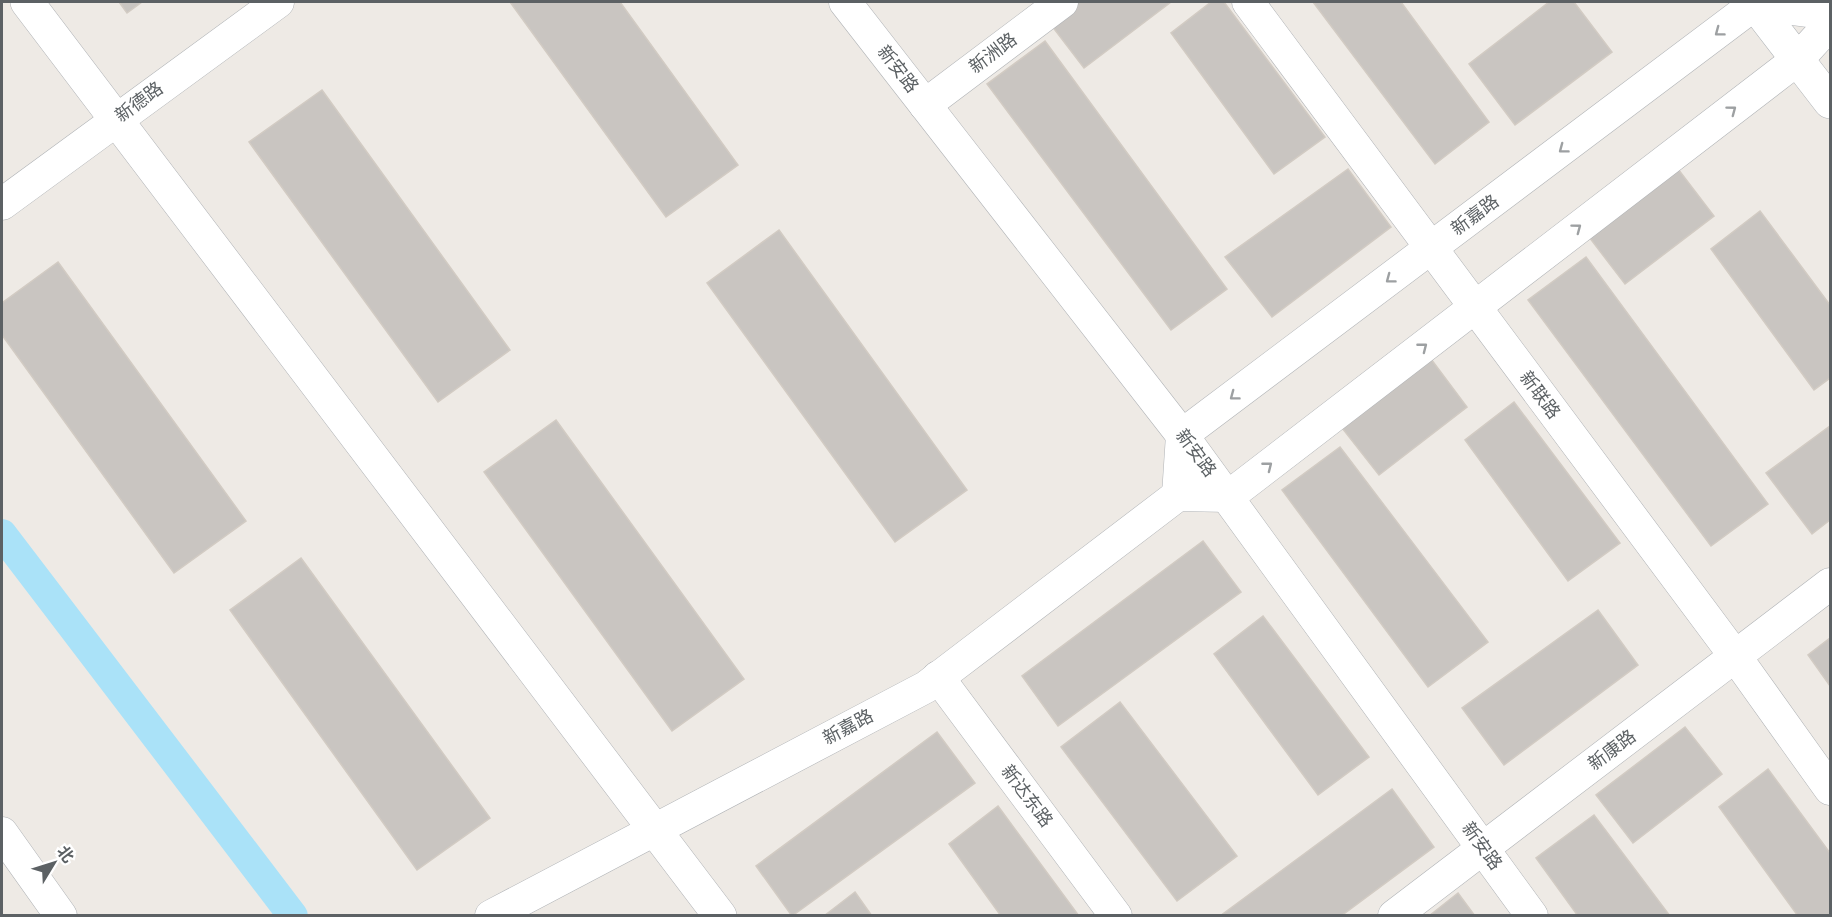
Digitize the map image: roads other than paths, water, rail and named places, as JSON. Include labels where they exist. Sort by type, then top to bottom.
[{"type":"street","points":[[27,2],[720,915]]},
{"type":"street","name":"新德路","points":[[2,204],[278,2]]},
{"type":"street","name":"新安路","points":[[845,2],[1228,496],[1532,915]]},
{"type":"street","name":"新洲路","points":[[925,105],[1062,2]]},
{"type":"street","name":"新联路","points":[[1248,2],[1735,656],[1830,789]]},
{"type":"street","points":[[1754,3],[1830,14]]},
{"type":"street","points":[[1754,3],[1830,102]]},
{"type":"street","name":"新嘉路","points":[[1182,435],[1754,3]]},
{"type":"street","points":[[1182,435],[1178,495],[1228,496],[1798,59],[1830,24]]},
{"type":"street","name":"新嘉路","points":[[491,915],[926,687],[1178,495]]},
{"type":"street","name":"新康路","points":[[1394,915],[1830,584]]},
{"type":"street","name":"新达东路","points":[[938,677],[1116,915]]},
{"type":"street","points":[[2,833],[61,915]]},
{"type":"waterway","points":[[2,534],[293,916]]}]
